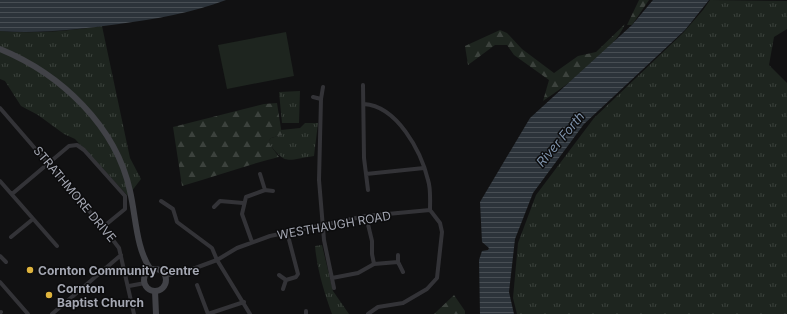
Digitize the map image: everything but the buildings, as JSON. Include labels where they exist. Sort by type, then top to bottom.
[{"type":"main road","points":[[0,49],[33,64],[72,94],[84,106],[112,144],[126,172],[142,254],[151,270]]},
{"type":"main road","points":[[151,270],[159,270],[165,276],[164,286],[156,291],[148,288],[145,283],[146,274],[151,270]]},
{"type":"main road","points":[[156,291],[156,314]]},
{"type":"street","points":[[363,85],[364,158],[368,190]]},
{"type":"street","points":[[323,87],[321,98],[319,180],[324,226],[324,243],[334,288]]},
{"type":"street","points":[[312,97],[321,98]]},
{"type":"street","points":[[364,104],[382,109],[402,126],[415,146],[429,180],[430,210],[440,223],[442,232],[437,278],[427,289],[403,303],[378,307],[368,314]]},
{"type":"street","name":"STRATHMORE DRIVE","points":[[0,108],[49,163],[120,248],[134,314]]},
{"type":"street","points":[[12,194],[69,146],[77,145],[84,150],[125,196],[125,209],[103,227]]},
{"type":"street","points":[[366,174],[424,168]]},
{"type":"street","points":[[260,174],[265,190]]},
{"type":"street","points":[[0,181],[57,246]]},
{"type":"street","points":[[252,242],[242,214],[243,203],[246,197],[265,190],[273,191]]},
{"type":"street","points":[[161,201],[173,209],[177,222],[212,248],[217,260],[250,314]]},
{"type":"street","points":[[214,207],[220,201],[243,203]]},
{"type":"street","name":"WESTHAUGH ROAD","points":[[165,276],[190,270],[217,260],[236,248],[287,232],[324,226],[366,216],[430,210]]},
{"type":"street","points":[[366,216],[372,241],[374,264]]},
{"type":"street","points":[[11,237],[33,219]]},
{"type":"street","points":[[282,289],[286,280],[296,277],[298,274],[287,232]]},
{"type":"street","points":[[52,314],[121,255]]},
{"type":"street","points":[[398,255],[398,262],[403,272]]},
{"type":"street","points":[[1,258],[6,262]]},
{"type":"street","points":[[332,278],[358,273],[374,264],[398,262]]},
{"type":"street","points":[[279,274],[286,280]]},
{"type":"street","points":[[129,286],[145,283]]},
{"type":"street","points":[[1,284],[28,314]]},
{"type":"street","points":[[197,285],[208,314],[244,302]]},
{"type":"green space","points":[[639,0],[649,0],[632,25],[627,25]]},
{"type":"green space","points":[[710,0],[787,1],[787,29],[774,37],[769,65],[787,83],[787,314],[517,314],[513,298],[518,243],[536,195],[594,118],[683,33]]},
{"type":"green space","points":[[625,24],[611,45],[601,56],[577,77],[543,101],[549,80],[514,55],[507,45],[495,45],[468,65],[465,46],[500,30],[507,33],[522,49],[554,73],[578,56],[596,52]]},
{"type":"green space","points":[[102,26],[130,158],[141,179],[128,196],[75,139],[64,134],[38,115],[21,106],[5,81],[0,79],[0,31],[51,32]]},
{"type":"green space","points":[[286,32],[294,76],[227,89],[218,45]]},
{"type":"green space","points":[[300,91],[299,123],[282,123],[279,92]]},
{"type":"green space","points":[[277,103],[282,135],[271,138],[268,142],[279,157],[182,186],[173,127],[264,104]]},
{"type":"green space","points":[[305,123],[318,123],[314,156],[287,160],[279,155],[268,142],[271,138],[282,135],[281,130],[300,128]]},
{"type":"green space","points":[[322,245],[333,291],[349,314],[332,314],[317,263],[315,246]]},
{"type":"green space","points":[[454,295],[465,311],[465,314],[434,314]]},
{"type":"water","points":[[0,0],[226,0],[187,12],[146,20],[75,29],[15,32],[0,31]]},
{"type":"water","name":"River Forth","points":[[653,0],[709,0],[685,30],[584,124],[533,193],[515,239],[509,292],[514,314],[480,314],[479,260],[482,251],[488,250],[489,248],[482,242],[480,202],[530,118],[632,25]]},
{"type":"place","name":"Cornton Community Centre","points":[[30,270]]},
{"type":"place","name":"Cornton Baptist Church","points":[[49,295]]}]
